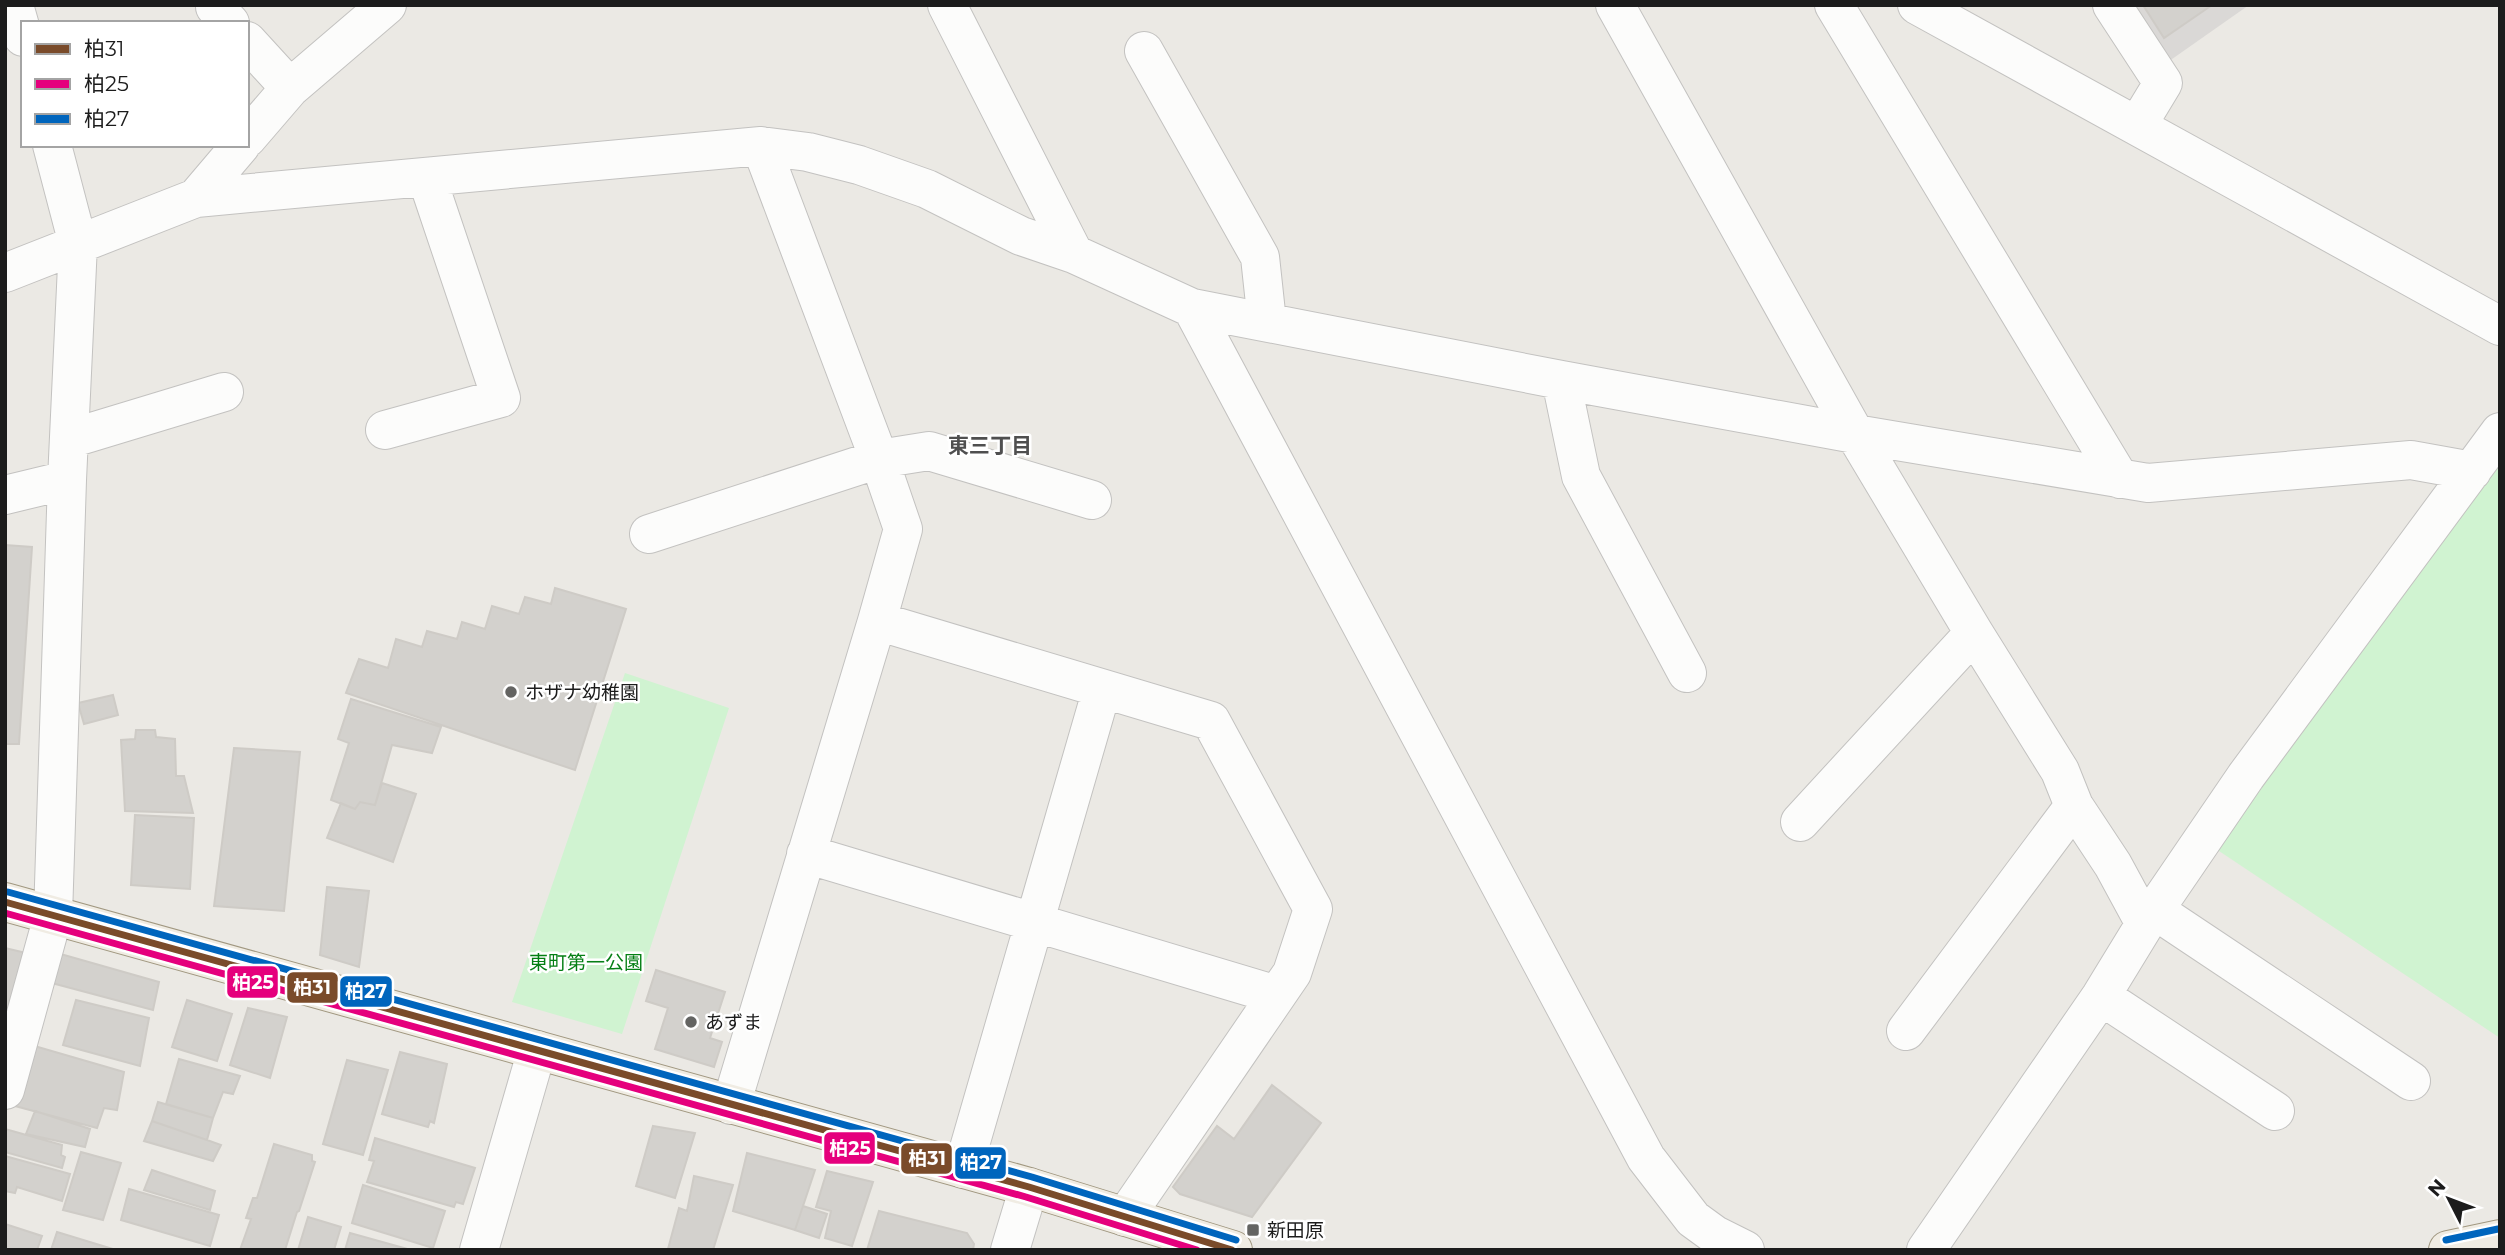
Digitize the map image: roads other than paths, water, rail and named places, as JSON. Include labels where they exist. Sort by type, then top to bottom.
[{"type":"main road","points":[[5,902],[1029,1187],[1233,1250]]},
{"type":"main road","points":[[2448,1250],[2500,1239]]},
{"type":"street","points":[[14,5],[21,30]]},
{"type":"street","points":[[947,5],[1074,254]]},
{"type":"street","points":[[1615,5],[1855,434],[1973,633],[2060,771],[2074,806],[2150,918],[2411,1081]]},
{"type":"street","points":[[1834,5],[2120,479]]},
{"type":"street","points":[[1917,5],[2500,326]]},
{"type":"street","points":[[2112,5],[2163,83],[2137,126]]},
{"type":"street","points":[[248,137],[290,88],[370,11]]},
{"type":"street","points":[[248,42],[290,88]]},
{"type":"street","points":[[1144,51],[1259,257],[1267,323]]},
{"type":"street","points":[[731,1105],[903,529],[761,146]]},
{"type":"street","points":[[5,273],[196,198],[761,146],[808,152],[859,165],[928,188],[1021,236],[1074,254],[1192,307],[1561,380],[1855,434],[2147,483],[2411,460],[2472,471]]},
{"type":"street","points":[[5,1090],[53,916],[67,480],[78,244],[53,147]]},
{"type":"street","points":[[196,198],[239,147]]},
{"type":"street","points":[[385,430],[501,398],[427,178]]},
{"type":"street","points":[[1192,307],[1646,1158],[1693,1219],[1715,1235],[1745,1250]]},
{"type":"street","points":[[1561,380],[1581,476],[1687,673]]},
{"type":"street","points":[[69,439],[224,392]]},
{"type":"street","points":[[1926,1250],[2101,996],[2246,776],[2500,432]]},
{"type":"street","points":[[649,534],[879,459],[929,451],[1092,500]]},
{"type":"street","points":[[5,495],[67,480]]},
{"type":"street","points":[[877,621],[1211,721],[1313,909],[1292,973],[1125,1217]]},
{"type":"street","points":[[1800,822],[1973,633]]},
{"type":"street","points":[[963,1169],[1102,690]]},
{"type":"street","points":[[1906,1031],[2074,806]]},
{"type":"street","points":[[806,854],[1277,995]]},
{"type":"street","points":[[2101,996],[2275,1111]]},
{"type":"street","points":[[479,1250],[537,1050]]},
{"type":"street","points":[[1010,1250],[1029,1187]]},
{"type":"place","name":"ホザナ幼稚園","points":[[511,692]]},
{"type":"place","name":"あずま","points":[[691,1022]]},
{"type":"place","name":"新田原","points":[[1253,1230]]},
{"type":"district","name":"東三丁目","points":[[990,445]]},
{"type":"park label","name":"東町第一公園","points":[[586,962]]}]
